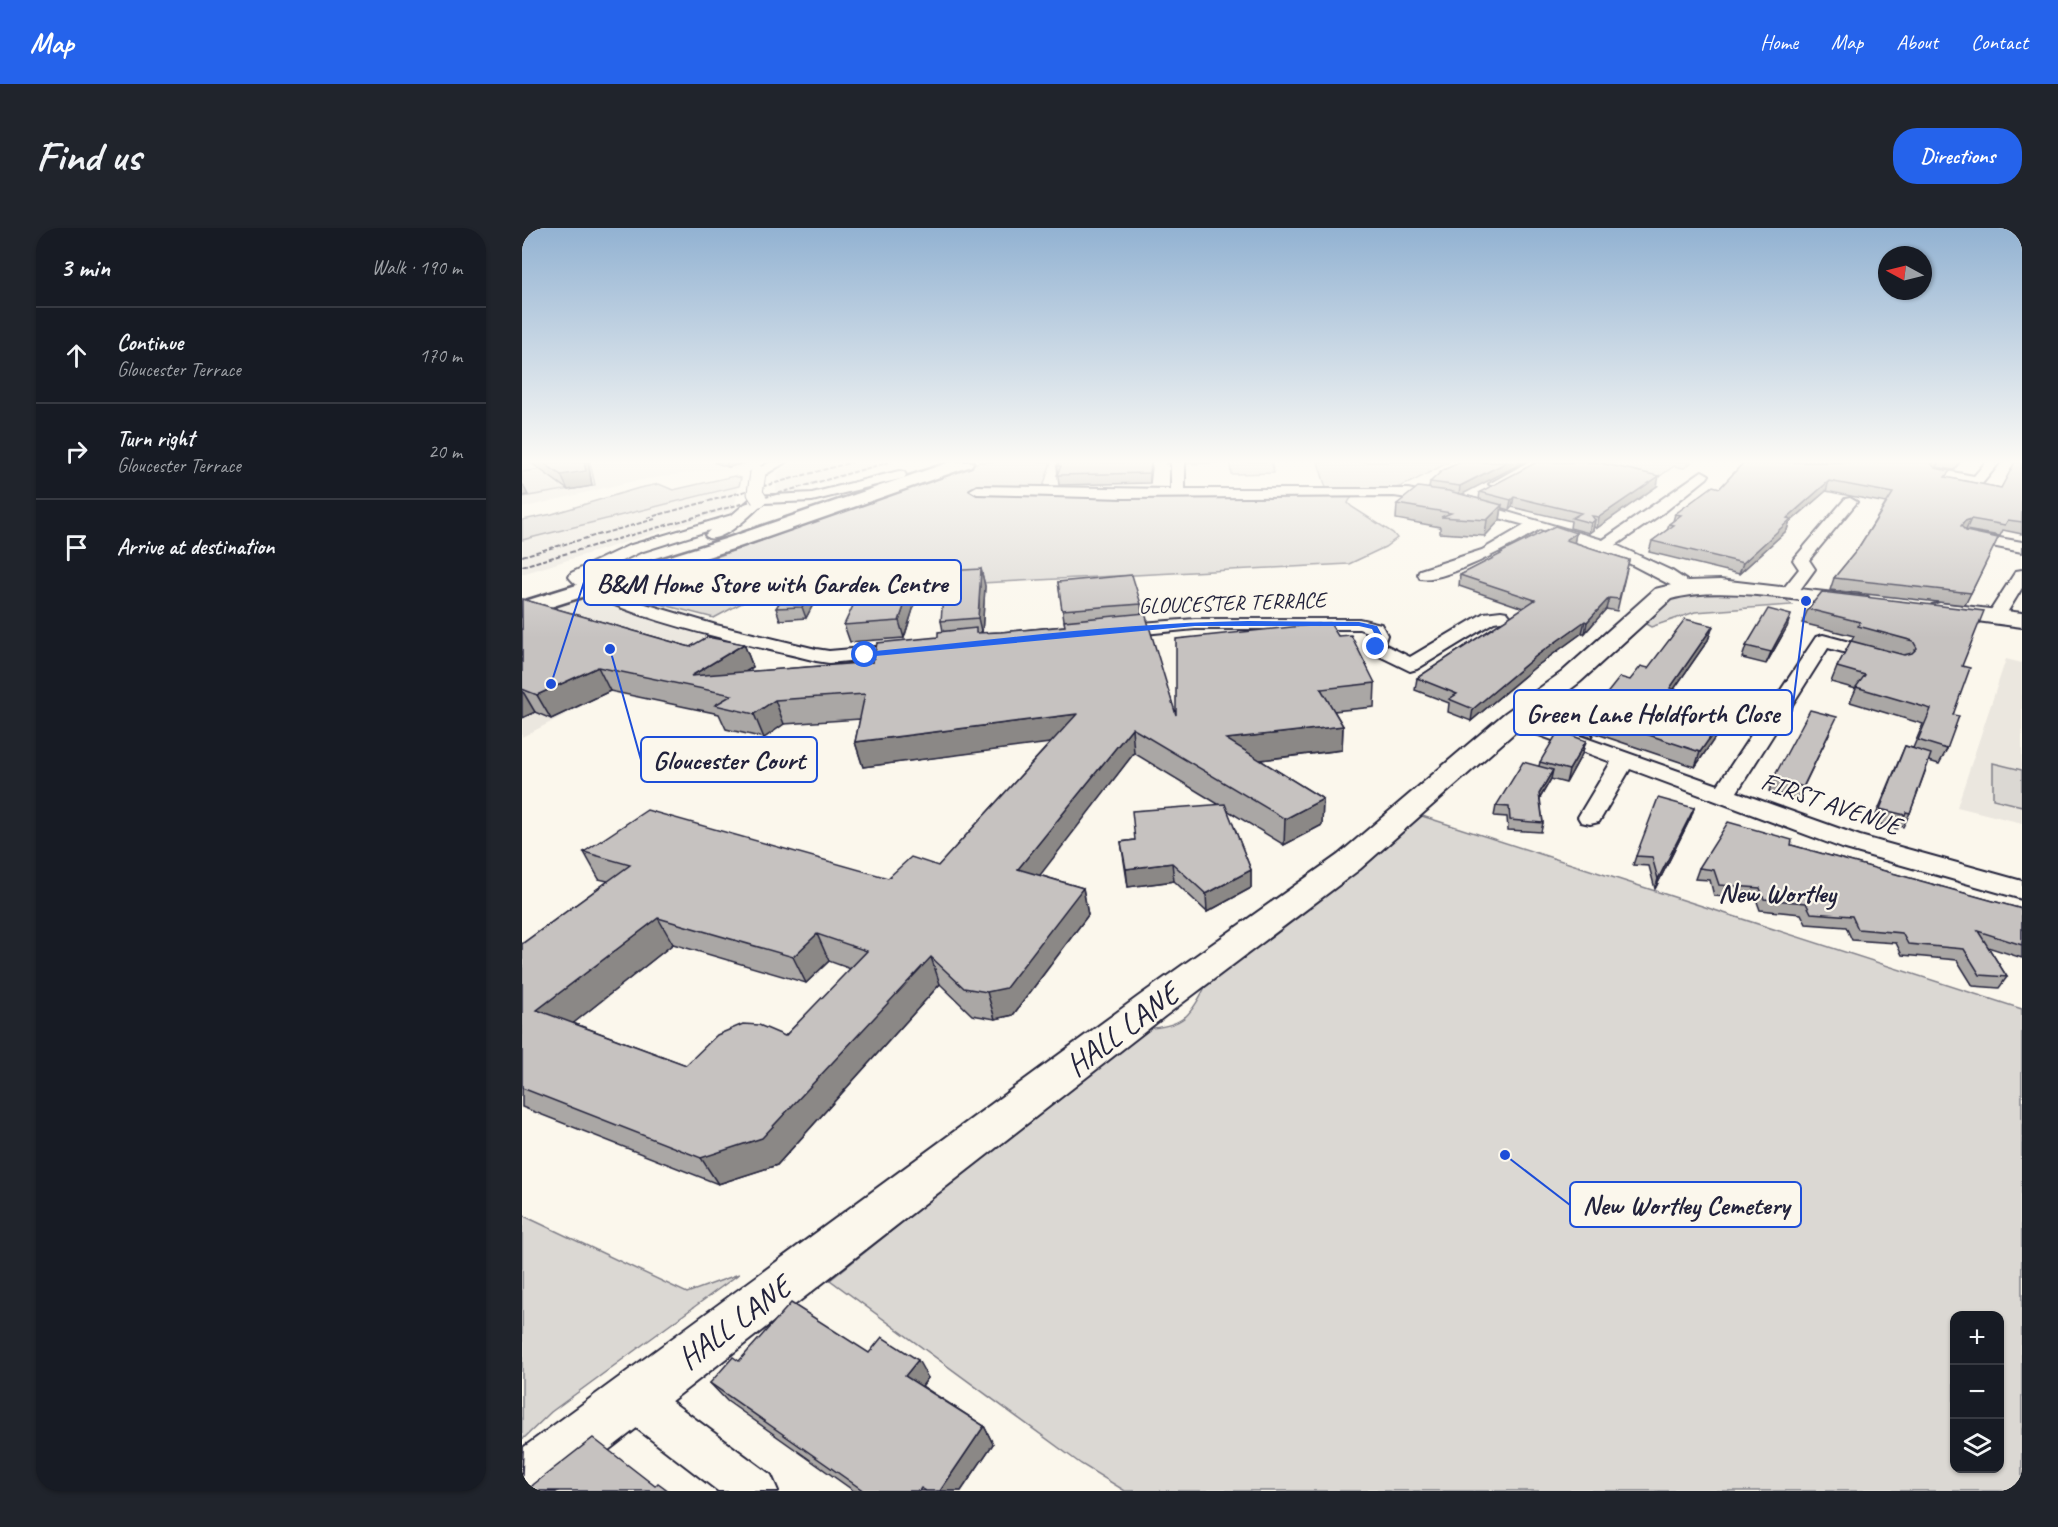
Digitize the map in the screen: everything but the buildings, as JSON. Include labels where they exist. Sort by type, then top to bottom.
[{"type":"main road","points":[[522,609],[586,582],[757,521]]},
{"type":"main road","points":[[522,595],[586,582],[732,543],[795,521]]},
{"type":"street","points":[[725,521],[701,526],[634,549],[586,582],[616,601],[710,629],[816,655],[829,657],[923,649]]},
{"type":"street","points":[[713,535],[735,521]]},
{"type":"street","points":[[1524,521],[1604,546],[1670,575],[1704,586],[1881,604]]},
{"type":"street","points":[[1604,546],[1641,521]]},
{"type":"street","points":[[1788,594],[1807,569],[1801,560],[1834,521]]},
{"type":"street","points":[[1426,574],[1488,553],[1538,525]]},
{"type":"street","points":[[1966,537],[2022,547]]},
{"type":"street","points":[[1996,616],[2022,575]]},
{"type":"street","name":"HALL LANE","points":[[522,1485],[543,1466],[1142,1013],[1349,862],[1514,719],[1571,677],[1663,594],[1704,586]]},
{"type":"street","points":[[1916,608],[2022,620]]},
{"type":"street","name":"GLOUCESTER TERRACE","points":[[1098,632],[1195,624],[1359,624],[1375,628],[1378,635],[1374,642],[1376,647],[1410,665],[1490,618],[1501,616]]},
{"type":"street","points":[[1723,795],[1823,641],[1898,661]]},
{"type":"street","name":"FIRST AVENUE","points":[[1514,719],[1894,856],[2022,890]]},
{"type":"street","points":[[1590,817],[1624,759]]},
{"type":"street","points":[[633,1399],[756,1491]]},
{"type":"shaded area","points":[[522,521],[599,521],[522,540]]},
{"type":"shaded area","points":[[599,521],[695,521],[522,574],[522,540]]},
{"type":"shaded area","points":[[816,521],[1374,521],[1397,538],[1385,547],[1349,564],[765,594],[751,598],[714,618],[637,598],[633,595],[638,586]]},
{"type":"shaded area","points":[[1714,591],[1783,597],[1792,605],[1695,612],[1651,627],[1642,622],[1677,596]]},
{"type":"shaded area","points":[[591,599],[696,630],[718,639],[617,691],[522,615],[574,600]]},
{"type":"shaded area","points":[[2006,659],[2022,663],[2022,823],[1957,807]]},
{"type":"shaded area","points":[[522,688],[584,705],[522,737]]},
{"type":"shaded area","points":[[1993,763],[2022,770],[2022,806],[1993,799]]},
{"type":"shaded area","points":[[1422,816],[2022,1009],[2022,1491],[1125,1491],[1081,1464],[830,1280],[1145,1029],[1176,1023],[1194,1007],[1205,987]]},
{"type":"shaded area","points":[[522,1215],[687,1293],[739,1274],[551,1412],[522,1440]]},
{"type":"railway","points":[[522,556],[648,521]]},
{"type":"railway","points":[[522,566],[681,521]]},
{"type":"place","name":"Green Lane Holdforth Close","points":[[1806,601]]},
{"type":"place","name":"Gloucester Court","points":[[610,649]]},
{"type":"place","name":"B&M Home Store with Garden Centre","points":[[551,684]]},
{"type":"place","name":"New Wortley Cemetery","points":[[1505,1155]]},
{"type":"district","name":"New Wortley","points":[[1777,893]]},
{"type":"route","points":[[865,655],[1195,624],[1292,622],[1359,624],[1375,628],[1378,635],[1374,642],[1376,647]]}]
